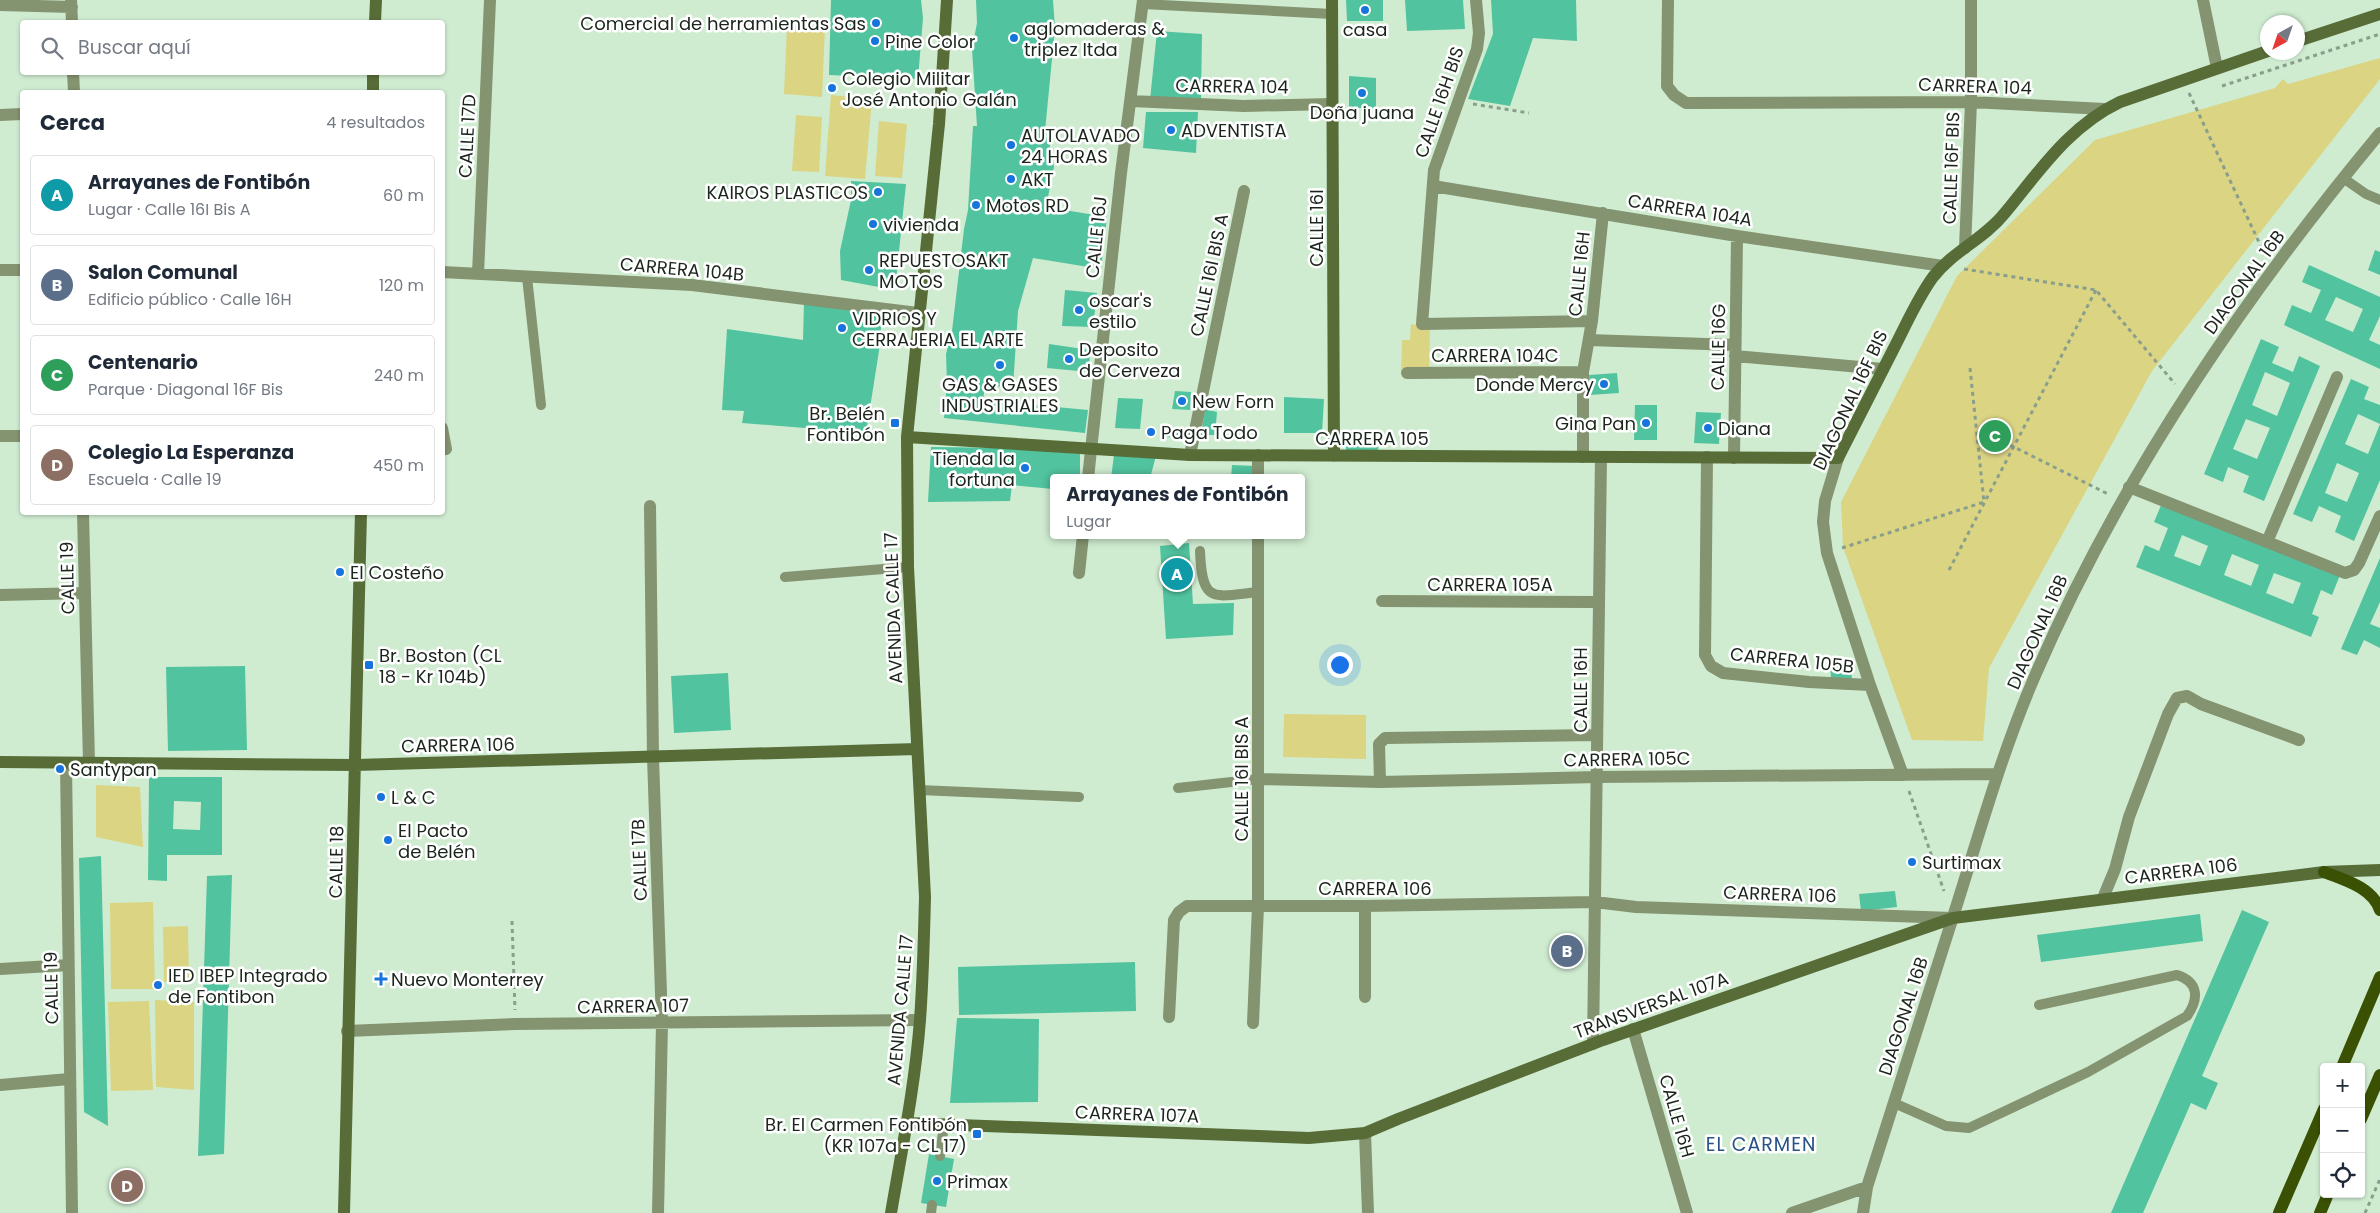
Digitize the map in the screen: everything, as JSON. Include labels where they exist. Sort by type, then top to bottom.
[{"type":"main road","points":[[2324,872],[2355,884],[2370,895],[2380,910]]},
{"type":"main road","points":[[2344,1063],[2380,977]]},
{"type":"main road","points":[[2365,1110],[2380,1075]]},
{"type":"main road","points":[[2279,1213],[2320,1118]]},
{"type":"main road","points":[[2320,1213],[2326,1198]]},
{"type":"street","points":[[375,20],[376,0]]},
{"type":"street","name":"CALLE 17D","points":[[478,274],[490,0]]},
{"type":"street","name":"AVENIDA CALLE 17","points":[[894,1213],[920,1020],[925,897],[908,567],[907,437],[918,313],[939,124],[947,0]]},
{"type":"street","name":"CALLE 16I","points":[[1332,0],[1334,456]]},
{"type":"street","name":"CALLE 16H BIS","points":[[1476,0],[1479,33],[1477,49],[1434,170],[1422,324],[1592,321]]},
{"type":"street","name":"CARRERA 104","points":[[1668,0],[1667,86],[1674,95],[1686,103],[1971,102],[2104,109],[2182,79],[2260,54]]},
{"type":"street","name":"CALLE 16F BIS","points":[[1965,248],[1971,102],[1971,0]]},
{"type":"street","points":[[2203,0],[2217,68]]},
{"type":"street","name":"CALLE 16J","points":[[1088,474],[1121,173],[1132,101],[1143,2]]},
{"type":"street","points":[[0,5],[72,4],[72,20]]},
{"type":"street","points":[[2305,40],[2380,14]]},
{"type":"street","points":[[73,75],[74,90]]},
{"type":"street","points":[[373,90],[374,75]]},
{"type":"street","name":"CARRERA 104","points":[[1132,101],[1244,106],[1332,104]]},
{"type":"street","name":"DIAGONAL 16F BIS","points":[[1903,775],[1870,685],[1827,553],[1823,522],[1825,501],[1838,458],[1915,307],[1942,266],[1998,221],[2060,146],[2080,126],[2104,109]]},
{"type":"street","points":[[0,115],[20,114]]},
{"type":"street","name":"DIAGONAL 16B","points":[[1863,1213],[1867,1187],[1953,918],[1996,774],[2033,680],[2066,606],[2121,500],[2185,396],[2273,271],[2342,178],[2380,133]]},
{"type":"street","name":"CARRERA 104A","points":[[1433,186],[1737,236],[1942,266]]},
{"type":"street","name":"CALLE 16I BIS A","points":[[1190,454],[1244,191]]},
{"type":"street","name":"CALLE 16H","points":[[1583,457],[1583,372],[1592,321],[1602,213]]},
{"type":"street","name":"CALLE 16G","points":[[1734,458],[1737,236]]},
{"type":"street","points":[[0,270],[20,270]]},
{"type":"street","name":"CARRERA 104B","points":[[445,272],[692,284],[918,313]]},
{"type":"street","points":[[1589,340],[1735,350],[1883,369]]},
{"type":"street","name":"CARRERA 104C","points":[[1407,374],[1583,372]]},
{"type":"street","points":[[2267,542],[2337,378]]},
{"type":"street","points":[[0,436],[20,436]]},
{"type":"street","name":"CARRERA 105","points":[[907,437],[1190,454],[1838,458]]},
{"type":"street","points":[[445,444],[446,449]]},
{"type":"street","points":[[1258,455],[1258,474]]},
{"type":"street","name":"CALLE 16H","points":[[1593,1044],[1600,457]]},
{"type":"street","name":"CARRERA 105B","points":[[1707,458],[1705,656],[1711,666],[1723,673],[1809,682],[1870,685]]},
{"type":"street","points":[[2129,487],[2345,573],[2354,570],[2380,516]]},
{"type":"street","name":"CALLE 17B","points":[[650,506],[654,757],[662,1023],[658,1213]]},
{"type":"street","name":"CALLE 19","points":[[83,515],[89,763]]},
{"type":"street","name":"CALLE 18","points":[[344,1213],[347,1031],[362,515]]},
{"type":"street","points":[[1080,573],[1083,539]]},
{"type":"street","name":"CALLE 16I BIS A","points":[[1252,1023],[1258,906],[1258,539]]},
{"type":"street","points":[[0,595],[85,593]]},
{"type":"street","name":"CARRERA 105A","points":[[1382,600],[1598,602]]},
{"type":"street","points":[[2103,898],[2114,869],[2132,808],[2168,714],[2177,698],[2187,696],[2201,704],[2299,740]]},
{"type":"street","name":"CARRERA 105C","points":[[1380,782],[1378,744],[1386,738],[1597,735]]},
{"type":"street","name":"CARRERA 106","points":[[0,762],[356,764],[917,749]]},
{"type":"street","name":"CALLE 19","points":[[66,762],[72,1213]]},
{"type":"street","name":"CARRERA 105C","points":[[1258,780],[1380,782],[1596,777],[1996,774]]},
{"type":"street","name":"CARRERA 106","points":[[1169,1017],[1174,920],[1186,906],[1365,906],[1594,902],[1636,906],[1953,918],[2324,872],[2380,870]]},
{"type":"street","points":[[1365,906],[1365,997]]},
{"type":"street","name":"TRANSVERSAL 107A","points":[[1365,1134],[1398,1119],[1633,1029],[1953,918]]},
{"type":"street","points":[[0,969],[68,965]]},
{"type":"street","name":"CARRERA 107","points":[[347,1031],[516,1024],[920,1020]]},
{"type":"street","name":"CALLE 16H","points":[[1633,1029],[1687,1213]]},
{"type":"street","points":[[0,1085],[69,1079]]},
{"type":"street","name":"CARRERA 107A","points":[[907,1123],[1309,1138],[1365,1134]]},
{"type":"street","points":[[1365,1134],[1368,1213]]},
{"type":"street","points":[[1792,1213],[1867,1187]]},
{"type":"lane","points":[[1143,2],[1332,14]]},
{"type":"lane","points":[[2342,178],[2366,194],[2380,200]]},
{"type":"lane","points":[[527,277],[541,405]]},
{"type":"lane","points":[[1200,551],[1201,578],[1206,589],[1218,596],[1258,592]]},
{"type":"lane","points":[[785,577],[908,567]]},
{"type":"lane","points":[[1178,788],[1258,780]]},
{"type":"lane","points":[[919,790],[1079,797]]},
{"type":"lane","points":[[1894,1103],[1946,1126],[1968,1128],[2088,1072],[2187,1016],[2194,1007],[2196,991],[2188,978],[2177,975],[2039,1005]]},
{"type":"lane","points":[[940,1156],[944,1124]]},
{"type":"path","points":[[2182,79],[2273,271]]},
{"type":"path","points":[[1458,102],[1529,113]]},
{"type":"path","points":[[1942,266],[2096,290],[2185,396]]},
{"type":"path","points":[[1948,570],[2096,290]]},
{"type":"path","points":[[1970,368],[1984,502]]},
{"type":"path","points":[[1978,442],[2012,446],[2121,500]]},
{"type":"path","points":[[1827,553],[1984,502]]},
{"type":"path","points":[[1903,775],[1953,918]]},
{"type":"path","points":[[512,921],[516,1024]]},
{"type":"path","points":[[2365,1213],[2380,1179]]},
{"type":"shaded area","points":[[787,26],[825,28],[822,97],[784,94]]},
{"type":"shaded area","points":[[2380,58],[2380,79],[2152,371],[1989,668],[1983,741],[1912,740],[1843,547],[1841,502],[1957,276],[2095,140],[2275,88],[2283,79],[2288,84]]},
{"type":"shaded area","points":[[831,95],[872,99],[865,179],[825,176]]},
{"type":"shaded area","points":[[796,115],[822,117],[819,172],[792,171]]},
{"type":"shaded area","points":[[879,121],[907,124],[902,178],[875,176]]},
{"type":"shaded area","points":[[1411,324],[1430,327],[1429,373],[1401,373],[1402,340],[1410,340]]},
{"type":"shaded area","points":[[1284,714],[1366,715],[1366,759],[1283,757]]},
{"type":"shaded area","points":[[96,785],[140,787],[143,847],[96,837]]},
{"type":"shaded area","points":[[153,902],[155,989],[111,989],[110,903]]},
{"type":"shaded area","points":[[188,926],[189,981],[164,982],[163,927]]},
{"type":"shaded area","points":[[155,1000],[194,1002],[194,1090],[156,1087]]},
{"type":"shaded area","points":[[149,1001],[153,1090],[111,1091],[108,1002]]},
{"type":"building","points":[[831,0],[921,0],[923,18],[918,79],[829,75]]},
{"type":"building","points":[[976,0],[1053,0],[1055,28],[1045,131],[1047,130],[1054,167],[1046,207],[1107,217],[1101,269],[1033,258],[1018,311],[1013,387],[985,386],[983,400],[1088,410],[1085,433],[944,418],[947,383],[946,354],[952,331],[968,210],[973,126],[977,126],[972,49],[977,23]]},
{"type":"building","name":"casa","points":[[1346,0],[1383,0],[1383,21],[1347,21]]},
{"type":"building","points":[[1405,0],[1463,0],[1465,29],[1407,31]]},
{"type":"building","points":[[1491,0],[1576,0],[1577,41],[1533,38],[1510,106],[1468,99],[1493,34]]},
{"type":"building","points":[[1157,31],[1202,34],[1201,99],[1150,100]]},
{"type":"building","name":"Doña juana","points":[[1349,76],[1376,78],[1376,108],[1349,108]]},
{"type":"building","name":"ADVENTISTA","points":[[1146,112],[1198,112],[1196,153],[1143,148]]},
{"type":"building","points":[[851,181],[906,184],[895,290],[841,280],[840,251],[851,200]]},
{"type":"building","points":[[2375,250],[2380,252],[2380,275],[2368,270]]},
{"type":"building","points":[[2309,265],[2380,297],[2380,316],[2369,340],[2380,345],[2380,369],[2284,325],[2292,305],[2311,313],[2321,290],[2302,282]],"holes":[[[2336,297],[2363,309],[2353,332],[2325,320]]]},
{"type":"building","name":"oscar's estilo","points":[[1065,290],[1097,293],[1093,327],[1062,326]]},
{"type":"building","points":[[804,302],[882,316],[879,351],[866,433],[742,423],[744,411],[722,410],[727,329],[803,340]]},
{"type":"building","points":[[2261,339],[2279,347],[2272,363],[2293,372],[2299,356],[2320,366],[2264,501],[2243,492],[2249,476],[2228,467],[2223,482],[2204,474]],"holes":[[[2265,372],[2290,383],[2277,416],[2252,405]],[[2246,419],[2270,428],[2257,459],[2233,449]]]},
{"type":"building","name":"Deposito de Cerveza","points":[[1049,344],[1090,350],[1089,372],[1047,368]]},
{"type":"building","name":"Donde Mercy","points":[[1617,373],[1619,393],[1590,395],[1589,375]]},
{"type":"building","points":[[2351,379],[2369,387],[2364,399],[2380,405],[2380,424],[2380,480],[2354,541],[2335,532],[2341,516],[2319,506],[2312,522],[2293,514]],"holes":[[[2358,414],[2380,424],[2368,454],[2345,444]],[[2337,463],[2359,473],[2347,502],[2325,493]]]},
{"type":"building","name":"New Forn","points":[[1175,391],[1191,392],[1190,410],[1172,409]]},
{"type":"building","points":[[1284,397],[1324,399],[1322,433],[1284,433]]},
{"type":"building","points":[[1118,398],[1143,399],[1140,429],[1115,428]]},
{"type":"building","name":"Gina Pan","points":[[1635,405],[1657,405],[1657,440],[1634,440]]},
{"type":"building","points":[[1205,409],[1217,412],[1215,435],[1201,435]]},
{"type":"building","name":"Diana","points":[[1696,412],[1721,413],[1719,444],[1694,443]]},
{"type":"building","points":[[1164,427],[1190,429],[1188,438],[1163,437]]},
{"type":"building","points":[[1346,439],[1379,440],[1378,451],[1346,450]]},
{"type":"building","points":[[931,447],[1017,448],[1080,454],[1080,474],[1050,474],[1050,489],[1012,485],[1010,501],[928,502]]},
{"type":"building","points":[[1114,455],[1156,456],[1151,474],[1112,474]]},
{"type":"building","points":[[1232,465],[1255,466],[1255,474],[1231,474]]},
{"type":"building","points":[[2162,503],[2340,575],[2332,595],[2321,590],[2312,614],[2319,617],[2311,637],[2136,567],[2145,545],[2159,551],[2168,528],[2154,522]],"holes":[[[2182,535],[2208,546],[2200,566],[2174,556]],[[2232,554],[2259,565],[2251,586],[2224,575]],[[2274,573],[2301,583],[2293,604],[2266,593]]]},
{"type":"building","points":[[1189,543],[1193,604],[1234,603],[1233,635],[1166,639],[1160,546]]},
{"type":"building","points":[[2380,558],[2380,602],[2370,624],[2380,628],[2380,648],[2364,640],[2357,655],[2341,649]]},
{"type":"building","points":[[1850,661],[1852,678],[1831,679],[1830,662]]},
{"type":"building","points":[[245,666],[247,750],[168,751],[166,667]]},
{"type":"building","points":[[728,673],[731,730],[674,733],[671,676]]},
{"type":"building","points":[[149,777],[222,777],[222,855],[167,855],[167,881],[148,880]],"holes":[[[174,801],[201,802],[200,830],[173,829]]]},
{"type":"building","points":[[101,856],[108,1126],[84,1112],[79,858]]},
{"type":"building","points":[[232,875],[224,1154],[198,1156],[207,876]]},
{"type":"building","points":[[1895,891],[1897,907],[1861,911],[1859,894]]},
{"type":"building","points":[[2242,910],[2269,922],[2202,1076],[2218,1083],[2206,1110],[2191,1103],[2143,1213],[2111,1213]]},
{"type":"building","points":[[2200,914],[2203,941],[2041,962],[2037,935]]},
{"type":"building","points":[[1135,962],[1136,1011],[959,1015],[958,967]]},
{"type":"building","points":[[957,1018],[1039,1019],[1038,1102],[950,1103]]},
{"type":"building","name":"Primax","points":[[929,1154],[954,1159],[946,1207],[921,1203]]},
{"type":"place","name":"casa","points":[[1365,10]]},
{"type":"place","name":"Comercial de herramientas Sas","points":[[876,23]]},
{"type":"place","name":"aglomaderas & triplez ltda","points":[[1014,38]]},
{"type":"place","name":"Pine Color","points":[[875,41]]},
{"type":"place","name":"Colegio Militar José Antonio Galán","points":[[832,88]]},
{"type":"place","name":"Doña juana","points":[[1362,93]]},
{"type":"place","name":"ADVENTISTA","points":[[1171,130]]},
{"type":"place","name":"AUTOLAVADO 24 HORAS","points":[[1011,145]]},
{"type":"place","name":"AKT","points":[[1011,179]]},
{"type":"place","name":"KAIROS PLASTICOS","points":[[878,192]]},
{"type":"place","name":"Motos RD","points":[[976,205]]},
{"type":"place","name":"vivienda","points":[[873,224]]},
{"type":"place","name":"REPUESTOSAKT MOTOS","points":[[869,270]]},
{"type":"place","name":"oscar's estilo","points":[[1079,310]]},
{"type":"place","name":"VIDRIOS Y CERRAJERIA EL ARTE","points":[[842,328]]},
{"type":"place","name":"Deposito de Cerveza","points":[[1069,359]]},
{"type":"place","name":"GAS & GASES INDUSTRIALES","points":[[1000,365]]},
{"type":"place","name":"Donde Mercy","points":[[1604,384]]},
{"type":"place","name":"New Forn","points":[[1182,401]]},
{"type":"place","name":"Br. Belén Fontibón","points":[[895,423]]},
{"type":"place","name":"Gina Pan","points":[[1646,423]]},
{"type":"place","name":"Diana","points":[[1708,428]]},
{"type":"place","name":"Paga Todo","points":[[1151,432]]},
{"type":"place","name":"Centenario","points":[[1995,436]]},
{"type":"place","name":"Tienda la fortuna","points":[[1025,468]]},
{"type":"place","name":"El Costeño","points":[[340,572]]},
{"type":"place","name":"Arrayanes de Fontibón","points":[[1177,574]]},
{"type":"place","name":"Br. Boston (CL 18 - Kr 104b)","points":[[369,665]]},
{"type":"place","name":"Santypan","points":[[60,769]]},
{"type":"place","name":"L & C","points":[[381,797]]},
{"type":"place","name":"El Pacto de Belén","points":[[388,840]]},
{"type":"place","name":"Surtimax","points":[[1912,862]]},
{"type":"place","name":"Salon Comunal","points":[[1567,951]]},
{"type":"place","name":"Nuevo Monterrey","points":[[381,979]]},
{"type":"place","name":"IED IBEP Integrado de Fontibon","points":[[158,985]]},
{"type":"place","name":"Br. El Carmen Fontibón (KR 107a - CL 17)","points":[[977,1134]]},
{"type":"place","name":"Primax","points":[[937,1181]]},
{"type":"place","name":"Colegio La Esperanza","points":[[127,1186]]},
{"type":"district","name":"EL CARMEN","points":[[1761,1144]]}]
